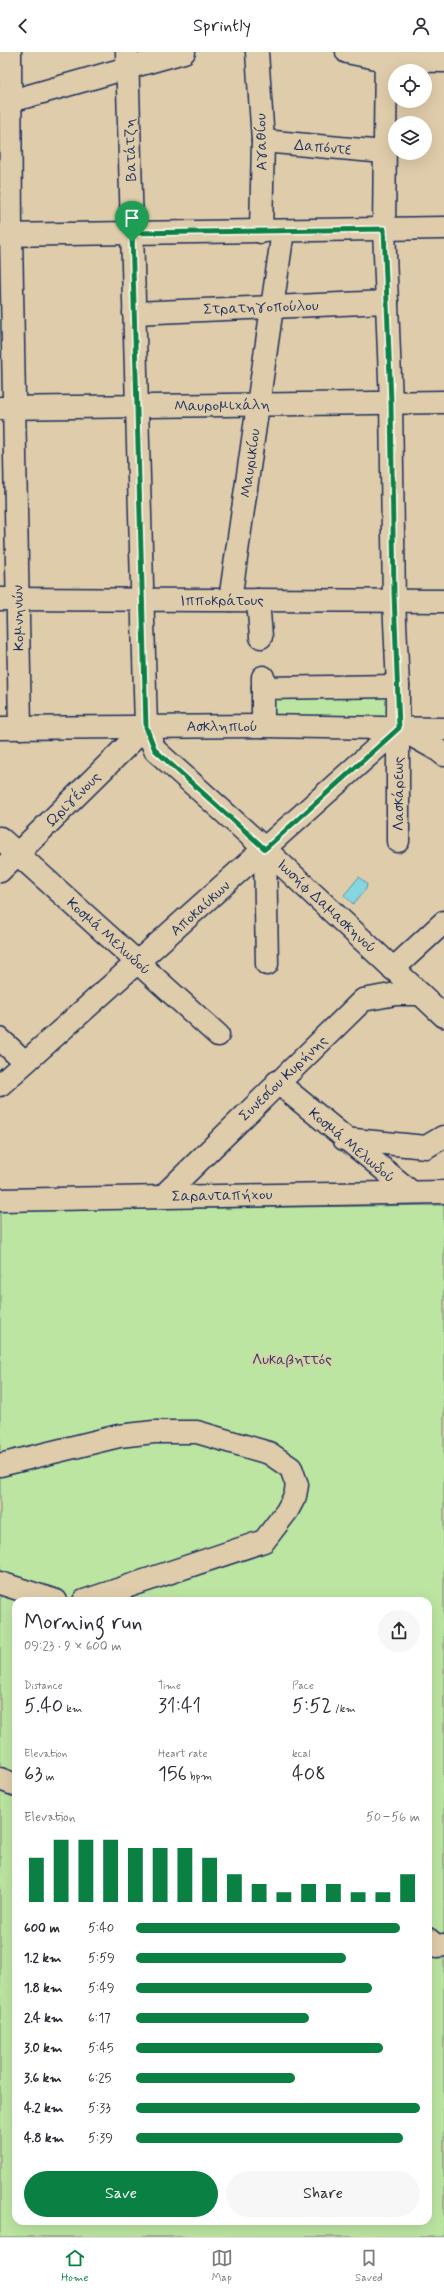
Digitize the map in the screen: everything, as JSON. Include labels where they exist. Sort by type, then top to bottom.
[{"type":"street","name":"Κομνηνών","points":[[10,52],[5,101],[10,728]]},
{"type":"street","points":[[5,101],[127,59],[184,52]]},
{"type":"street","name":"Αγαθίου","points":[[257,52],[263,141],[261,232]]},
{"type":"street","points":[[347,52],[444,60]]},
{"type":"street","name":"Λασκάρεως","points":[[386,56],[384,229],[391,403],[394,601],[399,728],[398,841]]},
{"type":"street","name":"Βατάτζη","points":[[127,59],[146,727]]},
{"type":"street","name":"Δαπόντε","points":[[263,141],[384,152]]},
{"type":"street","points":[[6,235],[444,228]]},
{"type":"street","name":"Μαυρικίου","points":[[230,600],[282,230]]},
{"type":"street","name":"Στρατηγοπούλου","points":[[134,313],[387,302]]},
{"type":"street","name":"Μαυρομιχάλη","points":[[7,408],[444,402]]},
{"type":"street","name":"Ιπποκράτους","points":[[9,600],[444,601]]},
{"type":"street","points":[[258,600],[261,637]]},
{"type":"street","points":[[263,726],[263,682],[398,686]]},
{"type":"street","name":"Ασκληπιού","points":[[10,728],[263,726],[444,729]]},
{"type":"street","name":"Ιωσήφ Δαμασκηνού","points":[[146,727],[155,750],[265,849],[444,1016]]},
{"type":"street","name":"Ωριγένους","points":[[0,871],[146,727]]},
{"type":"street","points":[[399,728],[438,750],[444,755]]},
{"type":"street","name":"Αποκαύκων","points":[[0,1086],[399,728]]},
{"type":"street","name":"Κοσμά Μελωδού","points":[[0,838],[218,1035]]},
{"type":"street","points":[[265,849],[267,964]]},
{"type":"street","points":[[393,969],[444,922]]},
{"type":"street","name":"Συνεσίου Κυρήνης","points":[[162,1197],[277,1082],[363,1000],[403,994],[420,994]]},
{"type":"street","points":[[0,1039],[25,1062]]},
{"type":"street","name":"Κοσμά Μελωδού","points":[[277,1082],[344,1139],[410,1191]]},
{"type":"street","points":[[344,1139],[426,1147],[443,1137]]},
{"type":"street","name":"Σαρανταπήχου","points":[[0,1200],[410,1191],[444,1192]]},
{"type":"street","points":[[0,1465],[119,1436],[154,1432],[197,1432],[236,1442],[269,1453],[291,1468],[296,1478],[297,1485],[295,1496],[287,1511],[264,1541],[96,1597]]},
{"type":"street","points":[[0,1582],[44,1597]]},
{"type":"street","points":[[0,1779],[12,1784]]},
{"type":"street","points":[[432,1942],[436,1946],[444,1945]]},
{"type":"green space","points":[[391,689],[391,721],[267,719],[267,690]]},
{"type":"green space","name":"Λυκαβηττός","points":[[444,1205],[444,2237],[0,2237],[0,1211]]},
{"type":"water","points":[[359,877],[367,884],[366,889],[353,904],[344,895]]},
{"type":"route","points":[[384,229],[391,403],[394,593],[399,728],[265,849],[155,750],[146,727],[132,242],[132,233],[384,229]]}]
